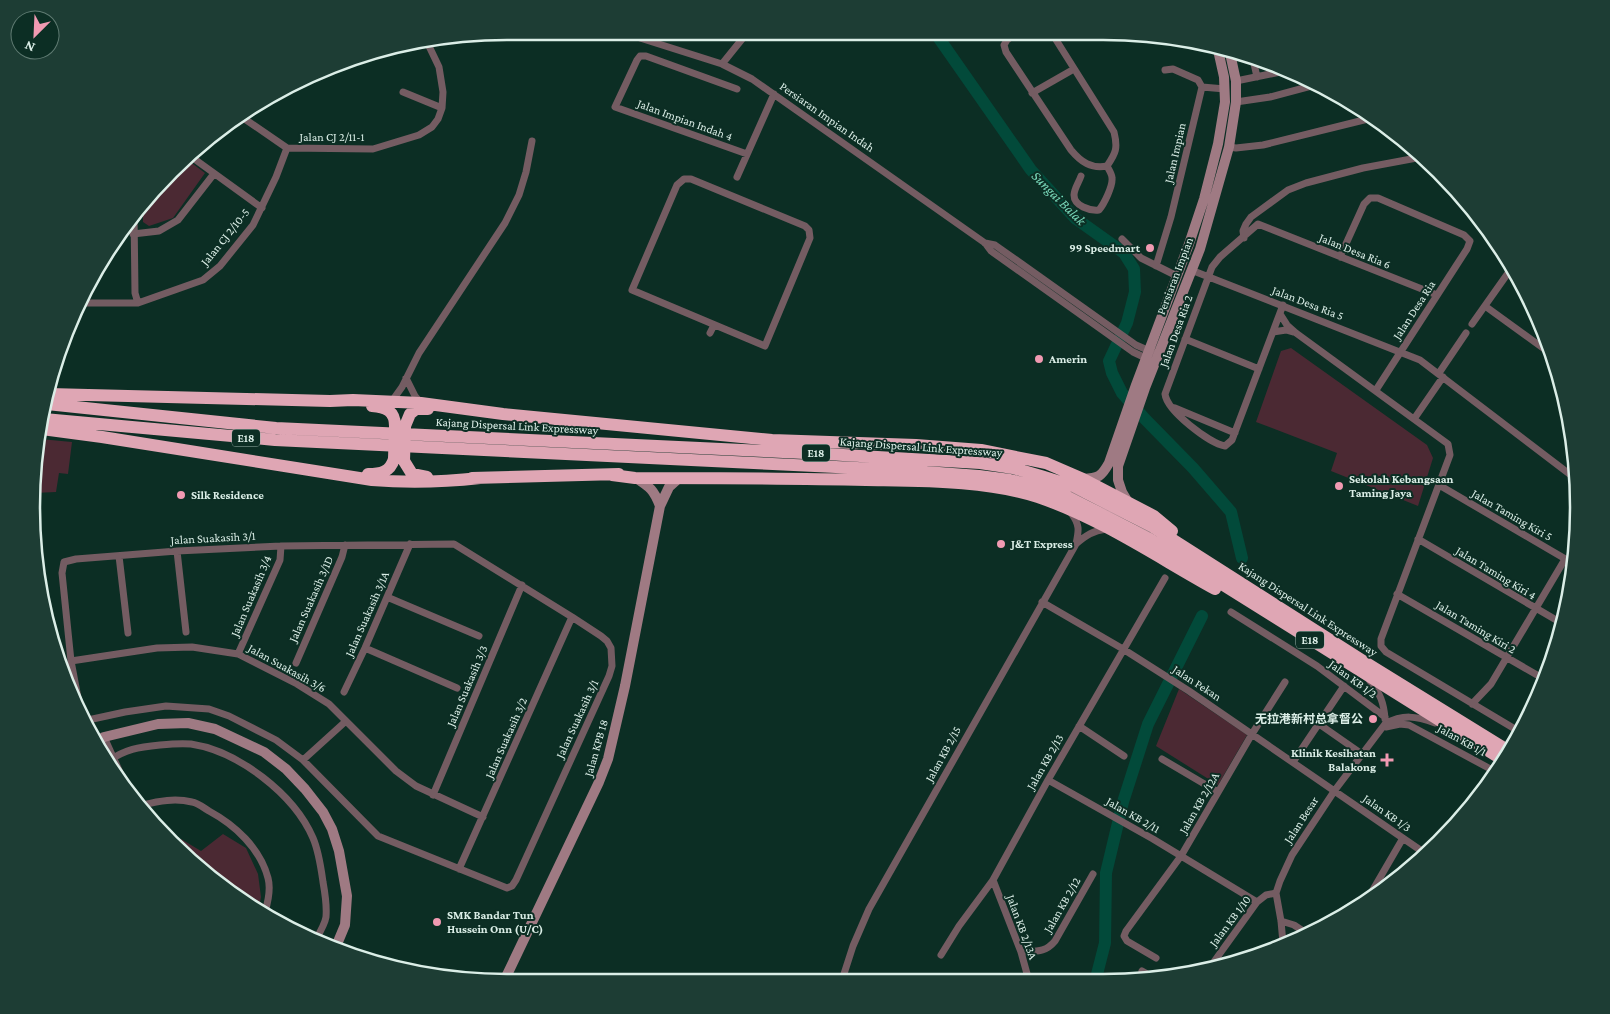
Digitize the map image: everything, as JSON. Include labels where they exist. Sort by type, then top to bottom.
[{"type":"highway","points":[[54,394],[392,401],[503,414],[772,440],[916,445],[981,450],[1046,463],[1083,479],[1154,516],[1170,529],[1183,545]]},
{"type":"highway","points":[[330,401],[353,405],[382,406],[391,411],[400,426],[399,460],[412,474],[422,477],[480,478],[612,475],[634,472],[759,470],[768,469],[778,464]]},
{"type":"highway","name":"Kajang Dispersal Link Expressway","points":[[52,405],[276,428],[816,453],[980,463],[1014,468],[1073,486],[1153,527],[1503,747]]},
{"type":"highway","points":[[400,426],[416,409],[471,410]]},
{"type":"highway","name":"Kajang Dispersal Link Expressway","points":[[48,419],[276,440],[778,464],[979,476],[1010,480],[1068,497],[1148,538],[1497,756]]},
{"type":"highway","points":[[47,430],[372,480],[398,482],[480,478]]},
{"type":"highway","points":[[315,471],[378,474],[387,471],[399,460]]},
{"type":"highway","points":[[612,475],[635,478],[836,479],[942,482],[1009,490],[1037,497],[1110,528],[1221,593],[1258,606]]},
{"type":"street","name":"Persiaran Impian Indah","points":[[646,40],[722,64],[752,79],[985,243],[991,250],[1152,356]]},
{"type":"street","points":[[722,64],[741,40]]},
{"type":"street","points":[[1007,40],[1004,45],[1006,52],[1078,159],[1097,168],[1107,166],[1113,157],[1117,144],[1114,132],[1056,40]]},
{"type":"street","points":[[403,92],[442,108],[443,92],[439,67],[429,47]]},
{"type":"street","name":"Persiaran Impian","points":[[1152,356],[1204,199],[1218,144],[1225,102],[1224,78],[1219,55]]},
{"type":"street","name":"Jalan Impian Indah 4","points":[[737,90],[646,56],[640,56],[636,60],[615,106],[747,154]]},
{"type":"street","name":"Persiaran Impian","points":[[1128,502],[1118,480],[1118,466],[1140,386],[1200,249],[1214,203],[1229,146],[1236,102],[1236,81],[1231,58]]},
{"type":"street","points":[[1254,66],[1257,78]]},
{"type":"street","points":[[1032,93],[1074,69]]},
{"type":"street","points":[[1165,70],[1173,69],[1198,80],[1202,87],[1225,88]]},
{"type":"street","points":[[1236,81],[1275,74]]},
{"type":"street","points":[[1236,102],[1270,97],[1306,86]]},
{"type":"street","name":"Jalan Impian","points":[[1156,266],[1171,217],[1202,87]]},
{"type":"street","points":[[737,177],[774,94]]},
{"type":"street","name":"Jalan CJ 2/11-1","points":[[246,120],[287,148],[373,149],[419,135],[432,127],[438,119],[442,108]]},
{"type":"street","points":[[1229,146],[1236,148],[1263,145],[1364,120]]},
{"type":"street","points":[[392,401],[418,353],[505,224],[519,195],[532,141]]},
{"type":"street","name":"Jalan CJ 2/10-5","points":[[87,303],[138,304],[203,280],[209,276],[220,266],[253,225],[287,148]]},
{"type":"street","points":[[1244,238],[1243,231],[1252,217],[1288,190],[1306,183],[1363,168],[1414,159]]},
{"type":"street","points":[[195,160],[213,175],[262,208]]},
{"type":"street","points":[[1081,176],[1074,192],[1074,198],[1085,208],[1099,210],[1103,206],[1112,181],[1112,175],[1107,166]]},
{"type":"street","points":[[134,234],[159,231],[178,220],[213,175]]},
{"type":"street","points":[[684,179],[692,179],[805,226],[810,230],[810,238],[765,346],[692,316],[632,290],[677,185],[684,179]]},
{"type":"street","name":"Jalan Desa Ria","points":[[1340,257],[1364,204],[1370,198],[1378,198],[1455,231],[1464,235],[1470,241],[1467,249],[1376,390]]},
{"type":"street","name":"Jalan Desa Ria 2","points":[[1170,406],[1166,401],[1165,394],[1212,267],[1220,257],[1258,224],[1264,226]]},
{"type":"street","name":"Jalan Desa Ria 6","points":[[1264,226],[1437,296]]},
{"type":"street","points":[[134,227],[135,293],[138,304]]},
{"type":"street","points":[[1122,238],[1141,258],[1156,266],[1176,281],[1191,270],[1188,255],[1189,244]]},
{"type":"street","name":"Jalan Desa Ria 5","points":[[1191,270],[1420,360],[1569,473]]},
{"type":"street","points":[[1472,324],[1507,274]]},
{"type":"street","points":[[1170,406],[1195,430],[1216,444],[1225,446],[1232,440],[1283,305]]},
{"type":"street","points":[[1485,306],[1541,347]]},
{"type":"street","points":[[1280,314],[1287,326],[1296,333],[1448,444],[1450,454],[1397,594],[1381,639],[1381,646],[1386,652],[1514,728]]},
{"type":"street","points":[[688,324],[692,316]]},
{"type":"street","points":[[710,333],[714,325]]},
{"type":"street","name":"Persiaran Impian Indah","points":[[1104,326],[1133,352],[1152,356]]},
{"type":"street","points":[[1273,332],[1286,330],[1296,333]]},
{"type":"street","points":[[1414,419],[1466,333]]},
{"type":"street","points":[[1185,339],[1259,369]]},
{"type":"street","points":[[406,378],[415,396],[421,403]]},
{"type":"street","points":[[1170,406],[1235,433]]},
{"type":"street","name":"Persiaran Impian","points":[[1083,479],[1096,478],[1103,474],[1130,419]]},
{"type":"street","points":[[635,478],[650,487],[660,506]]},
{"type":"street","name":"Jalan KPB 18","points":[[507,974],[599,782],[608,759],[625,686],[660,506],[669,487],[679,478]]},
{"type":"street","name":"Jalan Taming Kiri 5","points":[[1439,485],[1565,559]]},
{"type":"street","points":[[1068,509],[1076,520],[1079,530],[1076,544]]},
{"type":"street","name":"Jalan KB 2/15","points":[[844,974],[853,946],[869,909],[1076,544],[1087,534],[1110,528]]},
{"type":"street","name":"Jalan Taming Kiri 4","points":[[1418,540],[1556,620]]},
{"type":"street","name":"Jalan Suakasih 3/1A","points":[[344,692],[410,544]]},
{"type":"street","name":"Jalan Suakasih 3/1","points":[[71,661],[62,573],[64,562],[76,559],[177,551],[281,546],[454,544],[572,617],[607,641],[611,648],[612,657],[609,676],[516,880],[512,886],[507,888],[378,836],[303,760],[276,740],[228,716],[209,709],[166,706],[91,719]]},
{"type":"street","name":"Jalan Suakasih 3/1D","points":[[296,663],[342,557],[345,545]]},
{"type":"street","name":"Jalan Suakasih 3/4","points":[[238,654],[280,560],[281,546]]},
{"type":"street","points":[[177,551],[186,632]]},
{"type":"street","points":[[119,556],[128,633]]},
{"type":"street","points":[[1472,704],[1492,684],[1565,559]]},
{"type":"street","name":"Jalan KB 2/13","points":[[941,955],[959,926],[993,880],[1048,780],[1165,578]]},
{"type":"street","name":"Jalan Suakasih 3/3","points":[[433,795],[522,585]]},
{"type":"street","name":"Jalan Taming Kiri 2","points":[[1397,594],[1538,676]]},
{"type":"street","points":[[387,597],[479,636]]},
{"type":"street","name":"Jalan Pekan","points":[[1042,602],[1155,669],[1335,790]]},
{"type":"street","name":"Jalan KB 1/2","points":[[1231,612],[1317,666],[1344,686],[1385,723]]},
{"type":"street","name":"Jalan Suakasih 3/2","points":[[459,869],[572,617]]},
{"type":"street","name":"Jalan Suakasih 3/6","points":[[71,661],[157,648],[192,647],[238,654],[297,684],[330,704],[396,771],[416,786],[483,817]]},
{"type":"street","points":[[365,648],[457,688]]},
{"type":"street","points":[[71,661],[75,685]]},
{"type":"street","points":[[1363,673],[1380,696],[1385,723],[1396,718],[1408,716],[1428,720],[1457,732]]},
{"type":"street","name":"Jalan KB 2/12A","points":[[1156,958],[1127,941],[1124,936],[1126,931],[1181,856],[1252,734],[1285,682]]},
{"type":"street","points":[[1293,762],[1344,686]]},
{"type":"street","points":[[303,760],[346,720]]},
{"type":"street","points":[[102,739],[158,724],[188,723],[215,729],[264,752],[286,769],[323,812],[332,829],[339,851],[347,896],[345,925],[338,942]]},
{"type":"street","name":"Jalan KB 1/1","points":[[1385,723],[1409,724],[1489,768]]},
{"type":"street","name":"Jalan Besar","points":[[1276,893],[1292,855],[1335,790],[1385,723]]},
{"type":"street","points":[[1319,724],[1362,754]]},
{"type":"street","points":[[1079,726],[1124,756]]},
{"type":"street","points":[[110,752],[114,757],[123,751],[138,747],[190,744],[212,749],[264,777],[287,798],[313,838],[321,866],[325,895],[326,918],[318,934]]},
{"type":"street","points":[[1162,759],[1218,792]]},
{"type":"street","name":"Jalan KB 2/11","points":[[1048,780],[1258,902]]},
{"type":"street","name":"Jalan KB 1/3","points":[[1335,790],[1420,850]]},
{"type":"street","points":[[147,804],[169,799],[194,802],[221,817],[243,835],[259,857],[269,879],[269,899],[267,907]]},
{"type":"street","points":[[1376,885],[1403,838]]},
{"type":"street","name":"Jalan KB 2/12","points":[[1021,952],[1048,949],[1055,941],[1093,874]]},
{"type":"street","name":"Jalan KB 2/13A","points":[[993,880],[1021,952],[1027,974]]},
{"type":"street","points":[[1276,893],[1283,938]]},
{"type":"street","name":"Jalan KB 1/10","points":[[1215,960],[1258,902],[1266,895],[1276,893]]},
{"type":"street","points":[[1281,921],[1287,922],[1301,930]]},
{"type":"shaded area","points":[[192,163],[205,173],[173,218],[149,226],[143,222],[143,215],[156,199]]},
{"type":"shaded area","points":[[1291,348],[1427,445],[1433,458],[1418,506],[1331,471],[1337,453],[1256,422],[1281,351]]},
{"type":"shaded area","points":[[45,439],[72,442],[68,474],[59,473],[56,492],[40,493]]},
{"type":"shaded area","points":[[1179,689],[1247,735],[1218,785],[1156,746]]},
{"type":"shaded area","points":[[223,834],[246,848],[258,874],[260,903],[223,877],[180,840],[201,851]]},
{"type":"waterway","name":"Sungai Balak","points":[[940,40],[1031,170],[1075,218],[1124,253],[1134,269],[1135,292],[1127,323],[1109,361],[1112,373],[1122,393],[1193,468],[1231,512],[1242,558]]},
{"type":"waterway","points":[[1097,974],[1105,943],[1106,873],[1123,802],[1148,724],[1202,616]]},
{"type":"place","name":"99 Speedmart","points":[[1150,248]]},
{"type":"place","name":"Amerin","points":[[1039,359]]},
{"type":"place","name":"Sekolah Kebangsaan Taming Jaya","points":[[1339,486]]},
{"type":"place","name":"Silk Residence","points":[[181,495]]},
{"type":"place","name":"J&T Express","points":[[1001,544]]},
{"type":"place","name":"无拉港新村总拿督公","points":[[1373,719]]},
{"type":"place","name":"Klinik Kesihatan Balakong","points":[[1387,760]]},
{"type":"place","name":"SMK Bandar Tun Hussein Onn (U/C)","points":[[437,922]]}]
